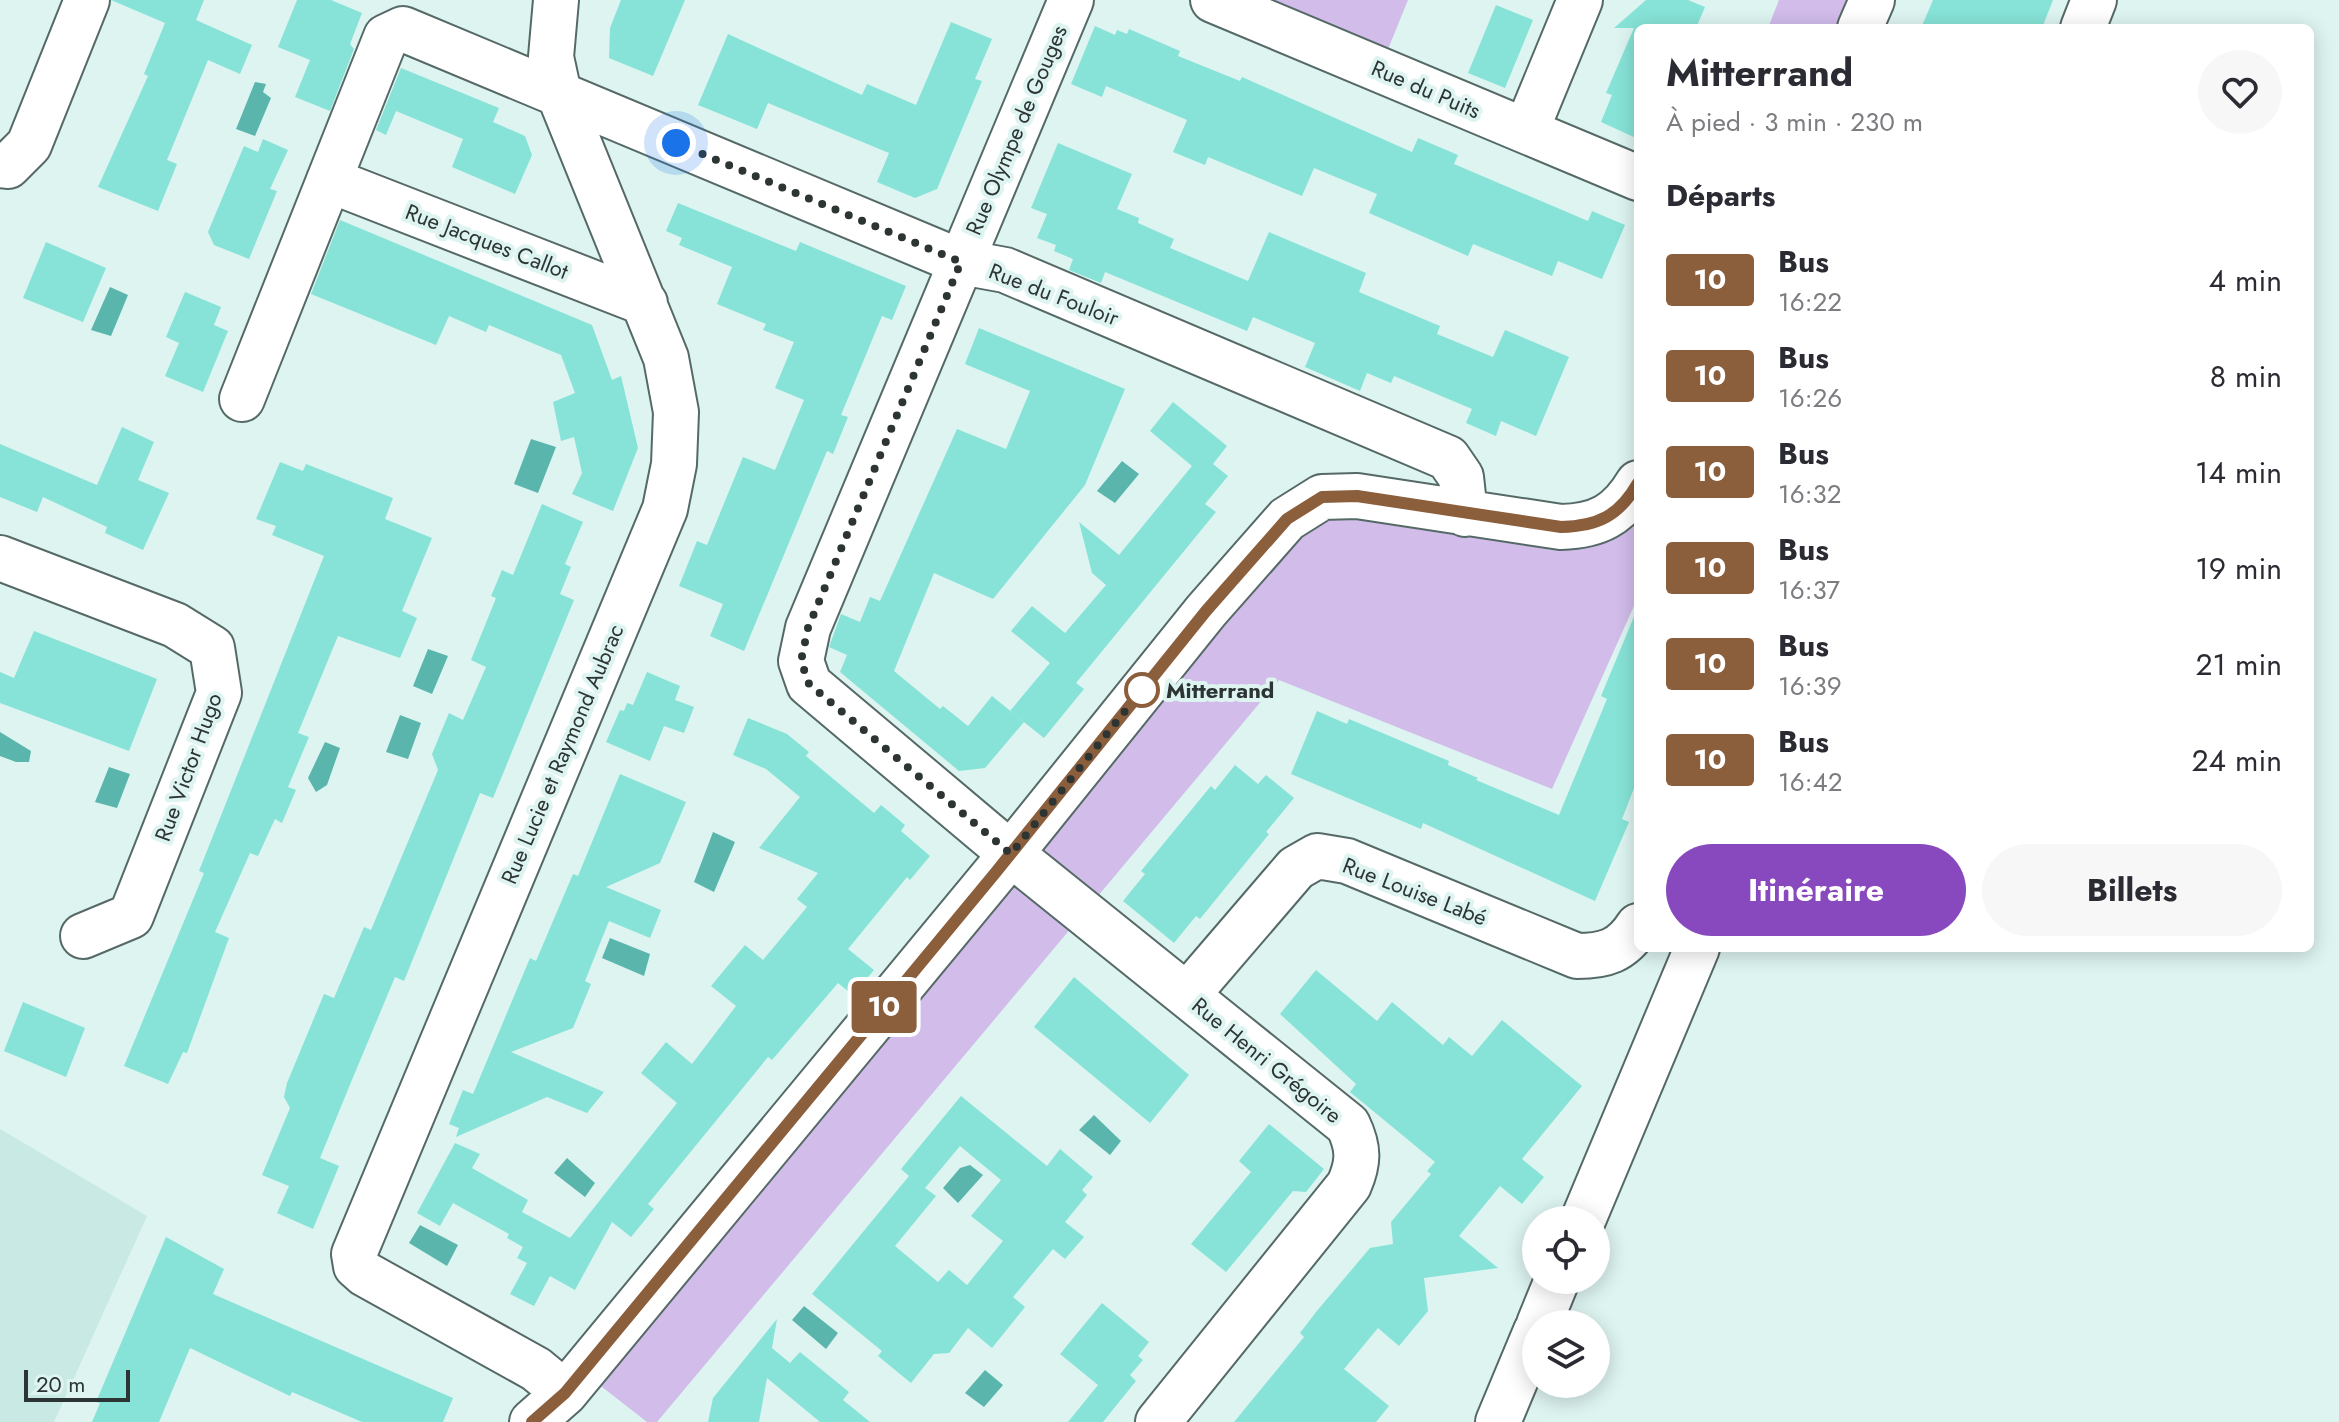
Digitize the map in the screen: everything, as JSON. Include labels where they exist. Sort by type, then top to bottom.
[{"type":"street","points":[[0,165],[8,166],[29,145],[87,0]]},
{"type":"street","name":"Rue Lucie et Raymond Aubrac","points":[[556,0],[551,57],[559,94],[666,358],[676,412],[674,464],[665,509],[354,1254],[356,1266],[365,1274],[536,1369],[565,1393]]},
{"type":"street","name":"Rue Olympe de Gouges","points":[[1011,854],[809,684],[801,661],[808,628],[1071,0]]},
{"type":"street","name":"Rue du Puits","points":[[1213,0],[1634,176]]},
{"type":"street","points":[[1526,131],[1580,0]]},
{"type":"street","points":[[1862,24],[1872,0]]},
{"type":"street","points":[[2085,24],[2094,0]]},
{"type":"street","points":[[242,399],[386,37],[403,29],[559,94]]},
{"type":"street","name":"Rue du Fouloir","points":[[559,94],[961,262],[1005,270],[1448,458],[1461,477],[1465,514]]},
{"type":"street","name":"Rue Jacques Callot","points":[[329,180],[645,303]]},
{"type":"street","points":[[532,1422],[565,1393],[1011,854],[1206,611],[1287,519],[1322,497],[1357,496],[1561,527],[1591,526],[1629,499],[1634,490]]},
{"type":"street","name":"Rue Victor Hugo","points":[[0,558],[175,625],[212,648],[219,693],[131,916],[83,936]]},
{"type":"street","name":"Rue Henri Grégoire","points":[[1011,854],[1348,1125],[1357,1142],[1358,1164],[1349,1185],[1158,1422]]},
{"type":"street","name":"Rue Louise Labé","points":[[1187,995],[1296,868],[1317,856],[1347,861],[1577,956],[1602,956],[1627,944],[1634,933]]},
{"type":"street","points":[[1589,1206],[1695,952]]},
{"type":"street","points":[[1498,1422],[1522,1365]]},
{"type":"shaded area","points":[[1253,0],[1408,0],[1386,54]]},
{"type":"shaded area","points":[[1779,0],[1856,0],[1847,24],[1770,24]]},
{"type":"shaded area","points":[[1318,514],[1611,538],[1634,526],[1634,606],[1552,789],[1279,680],[657,1422],[647,1422],[597,1383],[1302,527]]},
{"type":"shaded area","points":[[0,1129],[147,1216],[54,1422],[0,1422]]},
{"type":"water","points":[[255,82],[266,84],[263,92],[271,98],[255,136],[236,129]]},
{"type":"water","points":[[110,287],[128,295],[111,336],[91,330]]},
{"type":"water","points":[[531,439],[556,447],[538,493],[514,484]]},
{"type":"water","points":[[1122,461],[1139,474],[1115,503],[1097,491]]},
{"type":"water","points":[[428,649],[448,656],[432,694],[413,686]]},
{"type":"water","points":[[400,715],[421,723],[408,759],[386,752]]},
{"type":"water","points":[[0,732],[31,751],[29,762],[16,762],[0,756]]},
{"type":"water","points":[[325,742],[340,748],[327,785],[316,792],[308,778]]},
{"type":"water","points":[[109,767],[130,774],[117,808],[95,802]]},
{"type":"water","points":[[713,832],[735,842],[714,892],[694,882]]},
{"type":"water","points":[[610,938],[650,954],[644,976],[602,958]]},
{"type":"water","points":[[1094,1115],[1121,1141],[1110,1155],[1079,1130]]},
{"type":"water","points":[[567,1158],[595,1183],[585,1197],[554,1173]]},
{"type":"water","points":[[970,1165],[983,1175],[958,1203],[943,1188],[960,1168]]},
{"type":"water","points":[[420,1225],[458,1245],[447,1266],[409,1243]]},
{"type":"water","points":[[804,1306],[838,1333],[826,1349],[792,1320]]},
{"type":"water","points":[[985,1370],[1003,1385],[984,1407],[965,1393]]},
{"type":"building","points":[[111,0],[204,0],[196,20],[252,45],[240,74],[208,60],[167,160],[177,164],[158,211],[98,187],[148,76],[144,74],[165,23]]},
{"type":"building","points":[[297,0],[331,0],[362,13],[350,44],[354,49],[330,111],[295,97],[310,60],[278,47]]},
{"type":"building","points":[[621,0],[685,0],[653,76],[609,58],[610,28]]},
{"type":"building","points":[[1646,0],[1688,0],[1705,7],[1698,24],[1634,24],[1634,28],[1614,28]]},
{"type":"building","points":[[1933,0],[2053,0],[2044,24],[1923,24]]},
{"type":"building","points":[[1496,5],[1533,20],[1505,88],[1468,73]]},
{"type":"building","points":[[951,22],[992,39],[975,79],[982,81],[937,189],[915,198],[877,182],[889,153],[768,103],[757,129],[698,105],[728,34],[862,95],[867,84],[916,105]]},
{"type":"building","points":[[1095,26],[1115,35],[1117,30],[1127,34],[1129,29],[1180,51],[1178,56],[1240,81],[1242,77],[1412,152],[1418,138],[1458,155],[1454,164],[1588,221],[1592,211],[1625,225],[1602,279],[1558,261],[1552,276],[1473,244],[1468,256],[1369,213],[1377,194],[1314,168],[1302,196],[1208,157],[1205,165],[1173,152],[1187,120],[1106,86],[1102,97],[1071,84]]},
{"type":"building","points":[[1634,28],[1634,137],[1601,122],[1612,95],[1606,93]]},
{"type":"building","points":[[401,68],[499,108],[493,122],[525,136],[532,155],[515,194],[452,167],[463,139],[396,111],[386,135],[376,130]]},
{"type":"building","points":[[263,139],[288,150],[270,189],[277,191],[249,259],[214,245],[208,232],[244,146],[258,152]]},
{"type":"building","points":[[1058,143],[1132,174],[1117,209],[1139,218],[1138,223],[1174,239],[1170,248],[1248,281],[1269,232],[1366,273],[1359,292],[1440,326],[1437,334],[1493,357],[1505,330],[1569,357],[1536,436],[1501,421],[1496,436],[1466,423],[1472,409],[1394,376],[1391,383],[1367,373],[1360,391],[1305,367],[1315,343],[1253,317],[1247,331],[1105,272],[1101,283],[1069,270],[1073,259],[1054,251],[1056,245],[1037,238],[1047,214],[1031,208]]},
{"type":"building","points":[[678,203],[796,251],[800,242],[906,286],[892,320],[882,316],[841,415],[848,417],[833,454],[827,451],[744,651],[710,636],[723,604],[679,586],[697,541],[707,545],[743,457],[775,470],[804,400],[775,388],[794,342],[763,330],[766,324],[717,304],[732,267],[679,245],[682,238],[666,231]]},
{"type":"building","points":[[340,220],[592,325],[612,380],[621,376],[638,448],[613,511],[572,494],[582,473],[574,437],[561,441],[553,402],[575,393],[561,355],[489,325],[486,332],[449,316],[436,345],[311,294]]},
{"type":"building","points":[[46,242],[106,268],[83,322],[23,298]]},
{"type":"building","points":[[185,292],[221,307],[214,325],[228,331],[203,392],[165,376],[179,343],[166,337]]},
{"type":"building","points":[[979,328],[1125,389],[1085,485],[993,599],[934,573],[894,671],[940,709],[943,706],[968,726],[992,696],[1024,722],[985,768],[959,771],[840,672],[847,655],[829,647],[841,614],[860,622],[870,597],[880,601],[957,429],[1006,449],[1030,391],[965,364]]},
{"type":"building","points":[[1173,402],[1227,446],[1213,464],[1228,476],[1205,504],[1216,512],[1076,683],[1084,689],[1044,738],[1010,711],[1050,663],[1011,631],[1032,606],[1065,633],[1106,585],[1092,573],[1079,522],[1119,555],[1192,466],[1150,431]]},
{"type":"building","points":[[122,427],[154,442],[138,480],[169,493],[143,550],[105,533],[107,527],[43,497],[37,512],[0,497],[0,444],[97,485]]},
{"type":"building","points":[[280,462],[303,471],[306,464],[393,498],[385,519],[432,538],[402,611],[417,618],[400,658],[338,636],[298,733],[309,737],[288,787],[296,790],[282,823],[275,819],[258,856],[250,853],[215,932],[229,938],[187,1053],[183,1052],[168,1084],[124,1066],[204,873],[199,871],[324,556],[272,535],[276,526],[256,519]]},
{"type":"building","points":[[542,504],[583,522],[565,564],[571,567],[560,594],[574,600],[493,798],[480,793],[404,981],[395,977],[349,1087],[320,1158],[339,1166],[313,1229],[277,1213],[289,1186],[262,1175],[290,1108],[284,1097],[287,1083],[324,994],[334,998],[364,927],[371,930],[438,770],[432,754],[449,713],[463,720],[486,667],[471,660],[496,598],[491,596],[502,570],[513,575]]},
{"type":"building","points":[[1634,617],[1634,788],[1622,819],[1629,822],[1595,901],[1423,823],[1421,829],[1291,774],[1317,711],[1347,724],[1349,719],[1449,761],[1448,765],[1478,778],[1476,780],[1559,815],[1607,699],[1601,696]]},
{"type":"building","points":[[34,631],[157,679],[129,751],[0,703],[0,672],[14,678]]},
{"type":"building","points":[[647,672],[680,686],[675,700],[694,707],[684,733],[664,726],[650,761],[606,742],[620,710],[624,711],[627,703],[633,705]]},
{"type":"building","points":[[748,718],[787,734],[809,752],[806,756],[874,813],[881,805],[905,825],[901,831],[930,856],[910,880],[907,877],[848,949],[874,970],[853,995],[838,983],[772,1060],[768,1057],[648,1204],[654,1209],[631,1237],[612,1222],[575,1290],[550,1276],[534,1306],[510,1294],[527,1263],[517,1258],[523,1247],[507,1238],[509,1234],[453,1203],[440,1226],[417,1213],[455,1143],[480,1154],[472,1168],[528,1200],[522,1212],[570,1238],[677,1103],[641,1073],[666,1042],[692,1064],[736,1006],[711,986],[745,945],[763,960],[807,907],[797,899],[818,873],[759,848],[800,797],[766,769],[733,755]]},
{"type":"building","points":[[1235,765],[1258,784],[1266,775],[1294,798],[1200,919],[1196,916],[1174,943],[1123,901],[1145,874],[1141,871],[1211,786],[1215,790]]},
{"type":"building","points":[[620,774],[686,802],[660,863],[606,887],[661,910],[650,938],[609,921],[585,981],[591,984],[573,1028],[511,1052],[604,1092],[587,1113],[547,1097],[456,1137],[459,1128],[449,1124],[463,1090],[473,1094],[530,958],[536,961],[573,874],[578,876]]},
{"type":"building","points":[[1316,970],[1377,1021],[1392,1002],[1443,1045],[1449,1037],[1472,1056],[1502,1020],[1582,1086],[1522,1159],[1544,1177],[1522,1204],[1500,1186],[1459,1236],[1498,1268],[1424,1278],[1428,1311],[1399,1346],[1378,1328],[1344,1369],[1389,1406],[1376,1422],[1234,1422],[1304,1337],[1300,1333],[1316,1312],[1370,1248],[1393,1244],[1391,1222],[1431,1174],[1427,1171],[1435,1162],[1350,1092],[1356,1084],[1280,1014]]},
{"type":"building","points":[[1074,977],[1189,1075],[1150,1123],[1034,1027]]},
{"type":"building","points":[[23,1002],[85,1028],[66,1077],[4,1051]]},
{"type":"building","points":[[961,1096],[1047,1166],[1060,1149],[1093,1177],[1082,1190],[1087,1195],[1065,1222],[1084,1237],[1065,1259],[1053,1249],[1013,1297],[1025,1307],[992,1348],[968,1328],[949,1353],[934,1354],[911,1383],[878,1356],[882,1351],[812,1294],[909,1176],[901,1169]],"holes":[[[960,1146],[1001,1180],[971,1216],[1003,1241],[967,1285],[949,1270],[938,1282],[895,1246],[936,1196],[925,1188]]]},
{"type":"building","points":[[1269,1124],[1324,1169],[1306,1192],[1293,1191],[1226,1272],[1191,1244],[1251,1172],[1239,1161]]},
{"type":"building","points":[[166,1237],[224,1269],[213,1294],[453,1398],[443,1422],[362,1422],[292,1392],[290,1396],[190,1348],[159,1422],[92,1422],[100,1403],[96,1402]]},
{"type":"building","points":[[1102,1303],[1149,1342],[1138,1356],[1143,1360],[1130,1375],[1136,1381],[1103,1422],[1068,1422],[1098,1385],[1060,1354]]},
{"type":"building","points":[[777,1319],[772,1348],[790,1363],[800,1352],[849,1392],[843,1400],[870,1422],[820,1422],[767,1378],[759,1422],[708,1422],[713,1398]]},
{"type":"bus line","name":"10","points":[[532,1422],[565,1393],[996,872],[1206,611],[1287,519],[1322,497],[1357,496],[1561,527],[1591,526],[1629,499],[1634,490]]},
{"type":"place","name":"Mitterrand","points":[[1142,690]]},
{"type":"route","points":[[676,143],[961,262],[808,628],[801,661],[809,684],[1011,854],[1142,690]]}]
